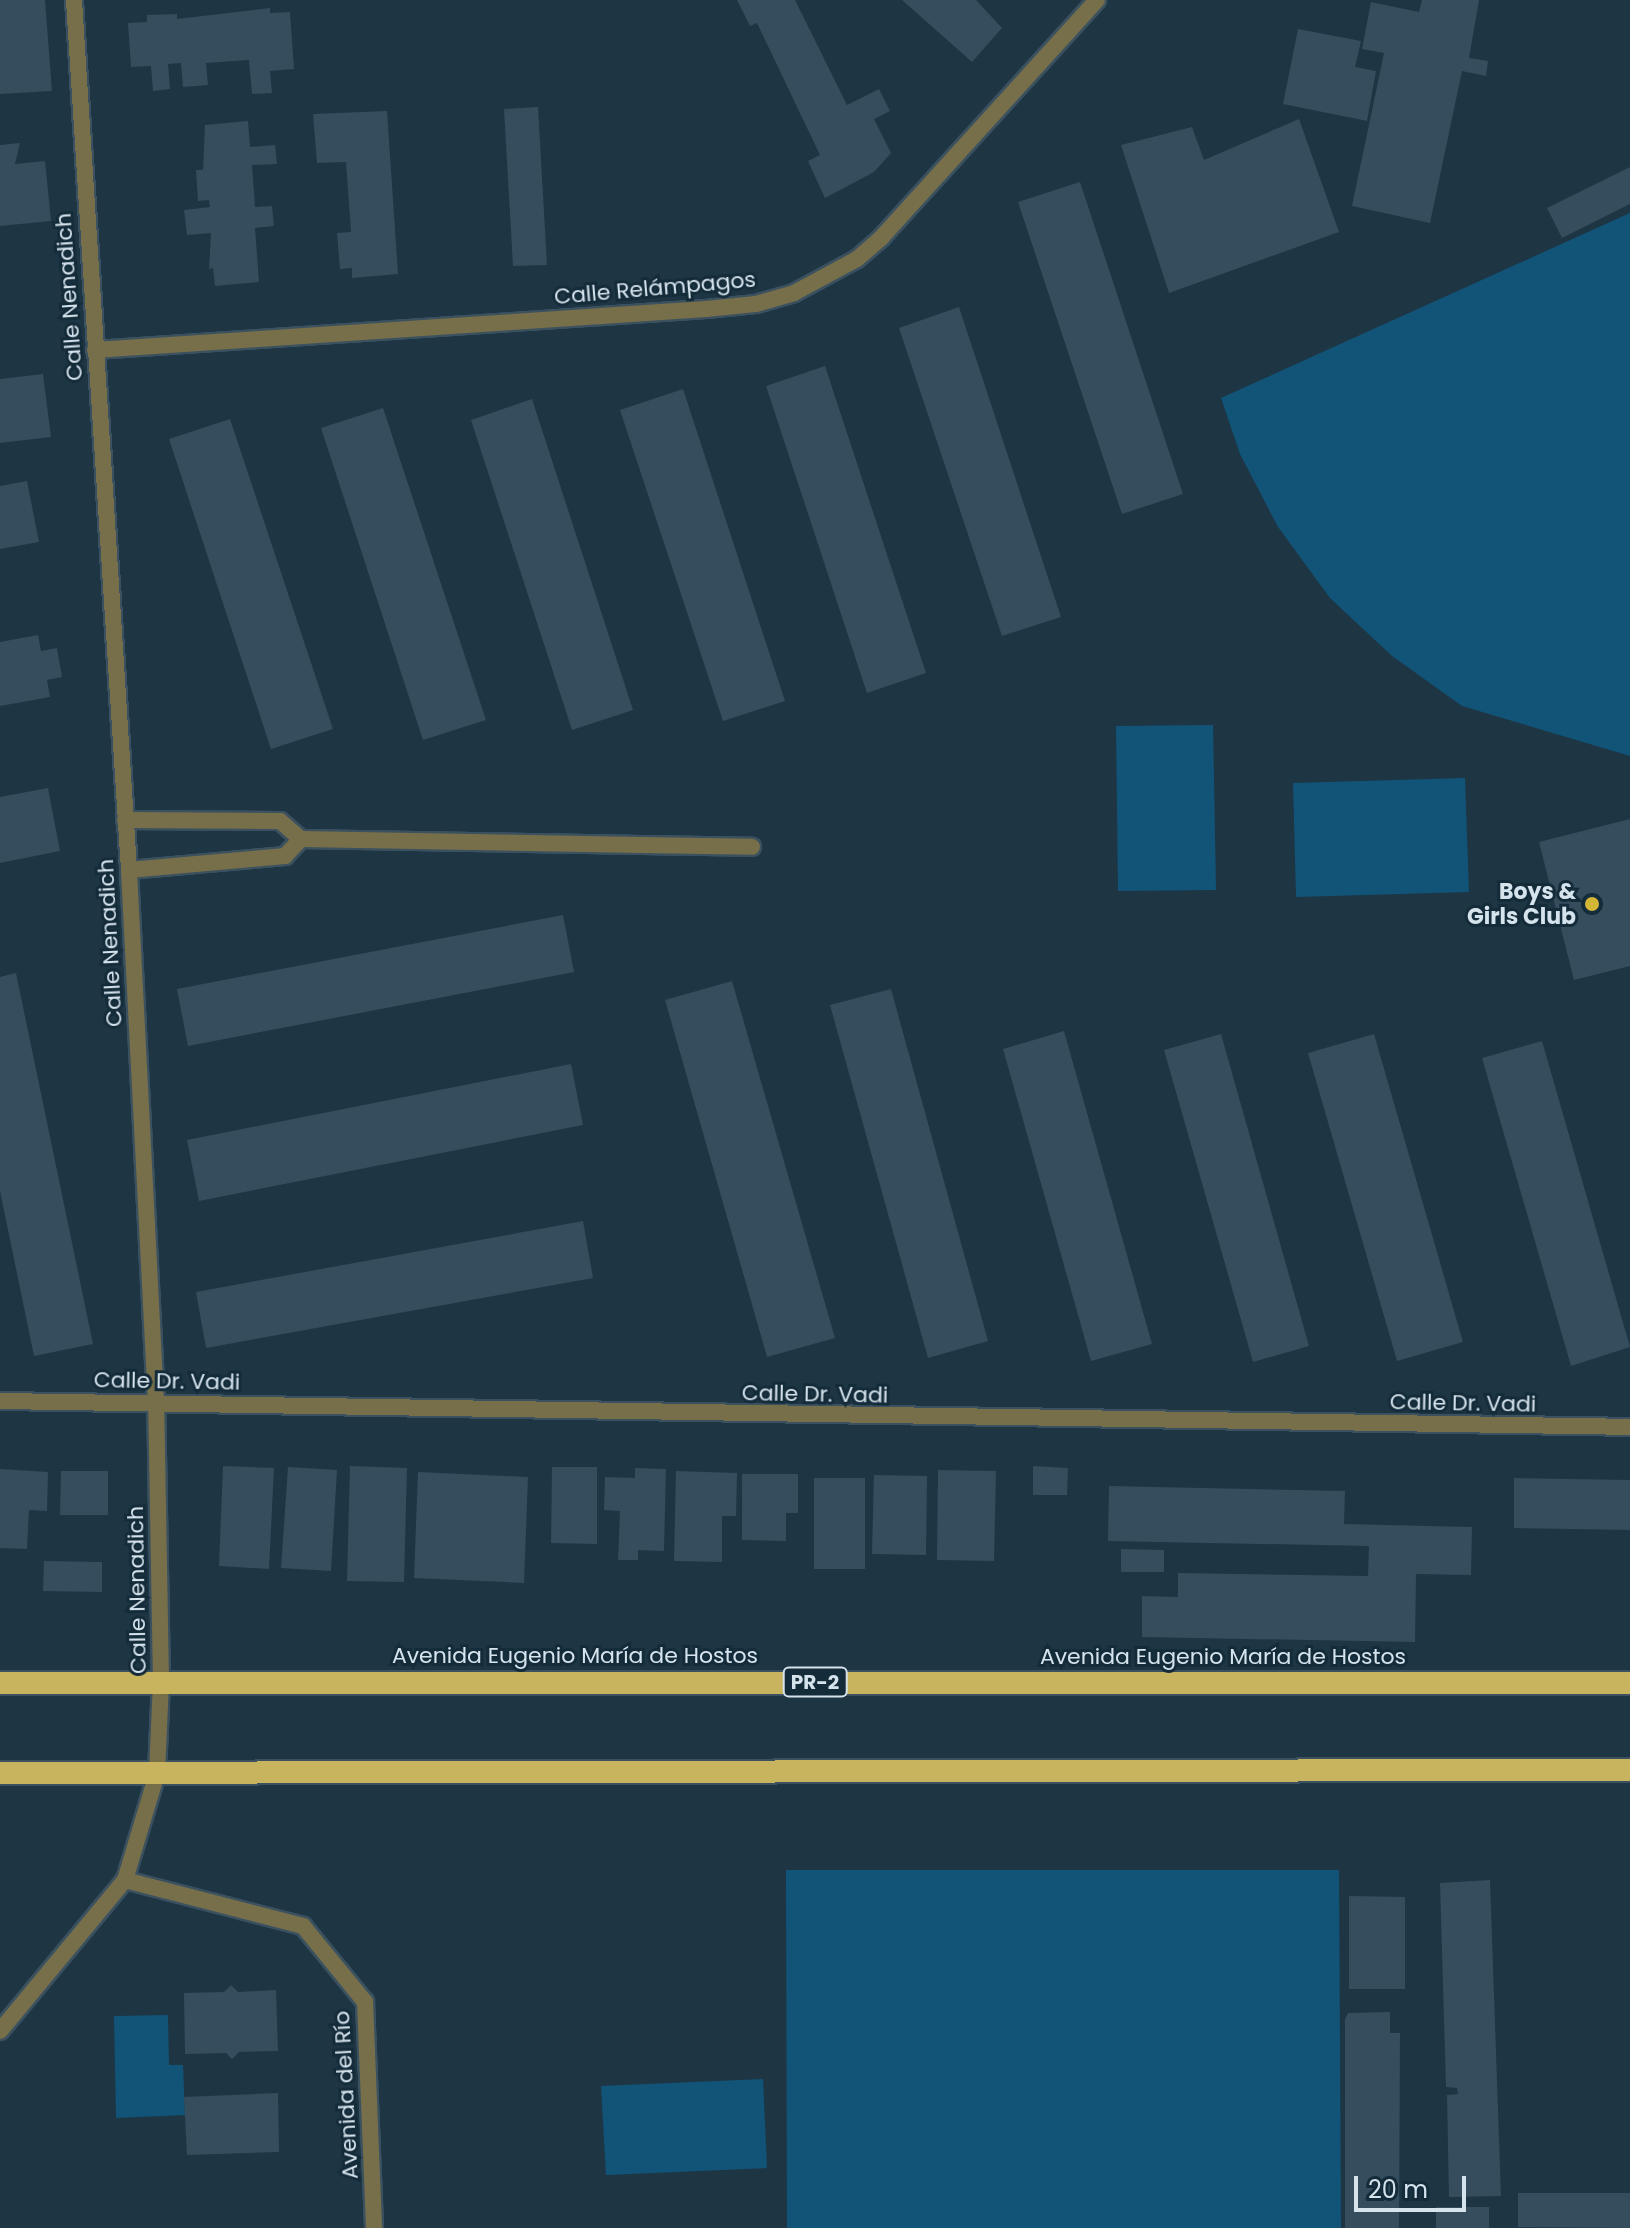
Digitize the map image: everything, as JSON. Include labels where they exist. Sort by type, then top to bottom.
[{"type":"highway","name":"Avenida Eugenio María de Hostos","points":[[0,1683],[1630,1683]]},
{"type":"highway","points":[[0,1773],[1630,1770]]},
{"type":"street","name":"Calle Nenadich","points":[[74,0],[129,870],[156,1402],[161,1681],[157,1773],[125,1880]]},
{"type":"street","name":"Calle Relámpagos","points":[[95,350],[718,308],[794,293],[857,259],[882,237],[1097,0]]},
{"type":"street","points":[[125,820],[280,821],[301,839],[752,847]]},
{"type":"street","points":[[129,870],[285,856],[301,839]]},
{"type":"street","name":"Calle Dr. Vadi","points":[[0,1401],[1630,1427]]},
{"type":"street","points":[[0,2031],[125,1880]]},
{"type":"street","name":"Avenida del Río","points":[[125,1880],[303,1926],[365,2002],[374,2228]]},
{"type":"shaded area","points":[[1630,213],[1630,756],[1462,706],[1392,656],[1330,598],[1278,527],[1240,454],[1221,398]]},
{"type":"shaded area","points":[[1213,725],[1216,890],[1118,891],[1116,726]]},
{"type":"shaded area","points":[[1465,778],[1469,892],[1296,897],[1293,783]]},
{"type":"shaded area","points":[[786,1870],[1339,1870],[1341,2228],[787,2228]]},
{"type":"shaded area","points":[[168,2015],[169,2065],[183,2065],[185,2115],[116,2118],[114,2016]]},
{"type":"shaded area","points":[[763,2079],[767,2168],[606,2175],[601,2086]]},
{"type":"building","points":[[0,0],[45,0],[52,91],[0,94]]},
{"type":"building","points":[[737,0],[795,0],[847,105],[879,89],[890,111],[874,119],[891,153],[874,172],[825,198],[808,161],[820,155],[757,23],[750,26]]},
{"type":"building","points":[[902,0],[976,0],[1002,28],[972,62]]},
{"type":"building","points":[[1422,0],[1479,0],[1469,58],[1488,61],[1486,76],[1462,71],[1430,223],[1352,206],[1384,53],[1362,49],[1371,2],[1419,12]]},
{"type":"building","points":[[270,8],[270,13],[290,12],[294,69],[270,71],[272,93],[252,94],[249,60],[206,63],[208,85],[183,87],[181,63],[168,64],[170,89],[153,91],[151,66],[131,67],[128,23],[147,22],[147,15],[177,14],[177,19]]},
{"type":"building","points":[[1298,29],[1361,41],[1355,67],[1376,71],[1367,121],[1283,104]]},
{"type":"building","points":[[538,107],[547,265],[513,266],[504,109]]},
{"type":"building","points":[[387,111],[398,274],[352,278],[352,268],[340,269],[337,233],[351,232],[346,162],[317,163],[313,114]]},
{"type":"building","points":[[1299,119],[1339,232],[1169,293],[1121,145],[1192,127],[1204,160]]},
{"type":"building","points":[[248,121],[250,147],[275,145],[277,164],[252,165],[255,207],[272,206],[274,226],[255,228],[259,282],[215,286],[213,268],[209,269],[211,233],[187,235],[184,210],[210,207],[209,200],[198,201],[196,170],[203,170],[205,125]]},
{"type":"building","points":[[20,143],[15,164],[45,161],[51,221],[0,226],[0,145]]},
{"type":"building","points":[[1630,167],[1630,204],[1562,238],[1547,208]]},
{"type":"building","points":[[1080,182],[1183,494],[1122,514],[1018,202]]},
{"type":"building","points":[[959,307],[1061,617],[1002,636],[899,328]]},
{"type":"building","points":[[825,366],[926,673],[867,693],[766,386]]},
{"type":"building","points":[[43,374],[51,437],[0,443],[0,379]]},
{"type":"building","points":[[683,389],[785,701],[723,721],[620,410]]},
{"type":"building","points":[[532,399],[633,710],[572,730],[471,420]]},
{"type":"building","points":[[383,408],[486,720],[423,740],[321,428]]},
{"type":"building","points":[[230,419],[333,729],[271,749],[169,439]]},
{"type":"building","points":[[27,481],[39,542],[0,549],[0,486]]},
{"type":"building","points":[[38,635],[41,651],[57,648],[62,677],[47,680],[50,697],[0,706],[0,642]]},
{"type":"building","points":[[48,788],[60,851],[0,863],[0,797]]},
{"type":"building","name":"Boys & Girls Club","points":[[1630,819],[1630,966],[1574,980],[1539,842]]},
{"type":"building","points":[[563,915],[574,972],[188,1046],[177,989]]},
{"type":"building","points":[[16,973],[93,1344],[34,1356],[0,1191],[0,977]]},
{"type":"building","points":[[732,981],[835,1338],[767,1357],[665,1000]]},
{"type":"building","points":[[891,989],[988,1341],[928,1358],[830,1005]]},
{"type":"building","points":[[1064,1031],[1152,1344],[1091,1361],[1003,1049]]},
{"type":"building","points":[[1221,1034],[1309,1346],[1253,1362],[1164,1050]]},
{"type":"building","points":[[1374,1034],[1463,1342],[1397,1361],[1308,1053]]},
{"type":"building","points":[[1542,1041],[1630,1347],[1571,1366],[1482,1058]]},
{"type":"building","points":[[571,1064],[583,1125],[199,1201],[187,1140]]},
{"type":"building","points":[[583,1221],[593,1278],[206,1348],[196,1292]]},
{"type":"building","points":[[223,1466],[274,1468],[269,1569],[219,1566]]},
{"type":"building","points":[[350,1466],[407,1468],[404,1582],[347,1581]]},
{"type":"building","points":[[1033,1466],[1068,1468],[1067,1495],[1033,1495]]},
{"type":"building","points":[[288,1467],[337,1470],[331,1571],[281,1568]]},
{"type":"building","points":[[552,1467],[597,1467],[597,1544],[551,1543]]},
{"type":"building","points":[[635,1468],[666,1469],[664,1551],[638,1550],[638,1560],[618,1560],[620,1511],[604,1510],[605,1477],[635,1478]]},
{"type":"building","points":[[0,1469],[48,1472],[47,1511],[29,1510],[27,1549],[0,1548]]},
{"type":"building","points":[[938,1470],[996,1471],[994,1561],[937,1560]]},
{"type":"building","points":[[61,1471],[108,1471],[108,1515],[60,1515]]},
{"type":"building","points":[[676,1471],[737,1473],[736,1516],[722,1516],[722,1562],[674,1561]]},
{"type":"building","points":[[418,1472],[528,1477],[524,1583],[414,1578]]},
{"type":"building","points":[[742,1474],[798,1474],[798,1513],[786,1513],[786,1541],[742,1540]]},
{"type":"building","points":[[874,1475],[927,1476],[926,1555],[872,1554]]},
{"type":"building","points":[[814,1478],[865,1478],[865,1569],[814,1569]]},
{"type":"building","points":[[1514,1478],[1630,1480],[1630,1530],[1514,1528]]},
{"type":"building","points":[[1109,1486],[1345,1491],[1344,1524],[1472,1527],[1471,1575],[1416,1574],[1415,1642],[1142,1637],[1142,1596],[1178,1597],[1178,1573],[1368,1576],[1369,1546],[1108,1541]]},
{"type":"building","points":[[1121,1549],[1164,1550],[1164,1572],[1121,1572]]},
{"type":"building","points":[[44,1561],[102,1562],[102,1592],[43,1591]]},
{"type":"building","points":[[1490,1880],[1501,2196],[1449,2197],[1447,2095],[1458,2094],[1457,2088],[1446,2087],[1440,1883]]},
{"type":"building","points":[[1349,1896],[1405,1897],[1405,1989],[1349,1989]]},
{"type":"building","points":[[231,1985],[238,1992],[276,1990],[278,2051],[239,2052],[232,2059],[226,2053],[185,2054],[184,1993],[224,1992]]},
{"type":"building","points":[[1390,2012],[1390,2033],[1400,2033],[1399,2228],[1345,2228],[1345,2019],[1348,2013]]},
{"type":"building","points":[[278,2093],[279,2152],[187,2155],[184,2097]]},
{"type":"building","points":[[1518,2193],[1630,2193],[1630,2228],[1518,2227]]},
{"type":"building","points":[[1436,2207],[1489,2207],[1489,2228],[1436,2228]]},
{"type":"place","name":"Boys & Girls Club","points":[[1592,904]]}]
